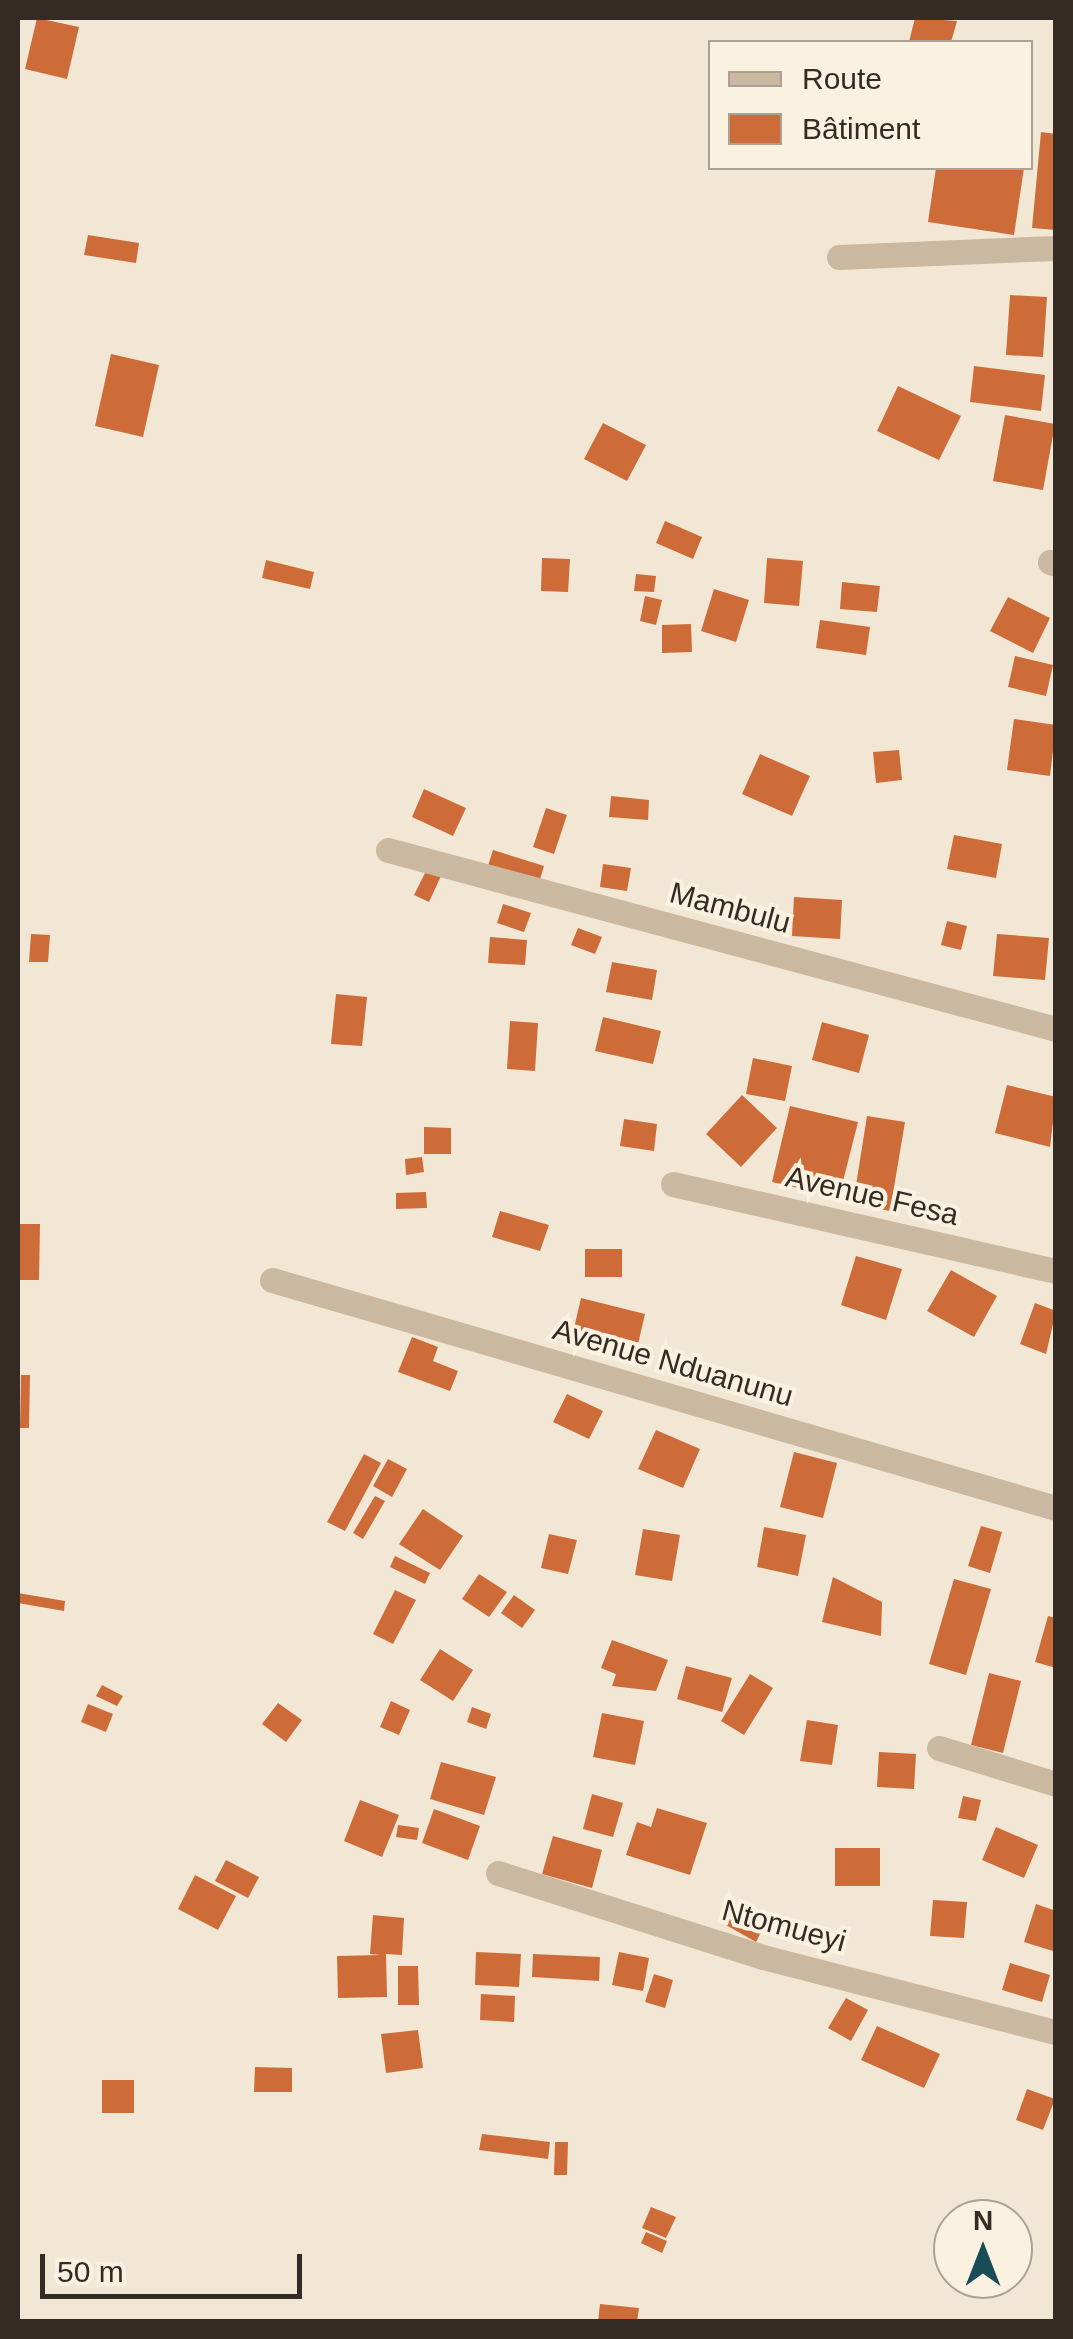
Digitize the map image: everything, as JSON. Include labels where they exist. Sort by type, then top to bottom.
[{"type":"street","points":[[839,257],[1056,248]]},
{"type":"street","name":"Mambulu","points":[[388,850],[1056,1029]]},
{"type":"street","name":"Avenue Fesa","points":[[673,1184],[1056,1272]]},
{"type":"street","name":"Avenue Nduanunu","points":[[272,1280],[1056,1508]]},
{"type":"street","points":[[938,1748],[1056,1784]]},
{"type":"street","name":"Ntomueyi","points":[[498,1874],[762,1957],[1056,2032]]},
{"type":"building","points":[[37,18],[79,27],[67,79],[25,69]]},
{"type":"building","points":[[915,18],[957,21],[952,40],[910,40]]},
{"type":"building","points":[[1041,132],[1056,134],[1056,230],[1032,228]]},
{"type":"building","points":[[936,170],[1024,170],[1014,235],[928,222]]},
{"type":"building","points":[[88,235],[139,243],[136,263],[84,255]]},
{"type":"building","points":[[1010,295],[1047,297],[1043,357],[1006,355]]},
{"type":"building","points":[[111,354],[159,365],[143,437],[95,426]]},
{"type":"building","points":[[974,366],[1045,375],[1041,411],[970,402]]},
{"type":"building","points":[[898,386],[961,416],[939,460],[877,431]]},
{"type":"building","points":[[1005,415],[1055,424],[1043,490],[993,481]]},
{"type":"building","points":[[603,423],[646,445],[627,481],[584,459]]},
{"type":"building","points":[[665,521],[702,537],[693,559],[656,543]]},
{"type":"building","points":[[542,558],[570,559],[568,592],[541,591]]},
{"type":"building","points":[[767,558],[803,561],[799,606],[764,603]]},
{"type":"building","points":[[266,560],[314,572],[310,589],[262,578]]},
{"type":"building","points":[[636,574],[656,576],[654,592],[634,591]]},
{"type":"building","points":[[842,582],[880,586],[877,612],[840,609]]},
{"type":"building","points":[[714,589],[749,600],[736,642],[701,631]]},
{"type":"building","points":[[645,596],[662,600],[656,625],[640,621]]},
{"type":"building","points":[[1008,597],[1050,618],[1033,653],[990,631]]},
{"type":"building","points":[[820,620],[870,627],[866,655],[816,648]]},
{"type":"building","points":[[691,624],[692,652],[662,653],[662,625]]},
{"type":"building","points":[[1015,656],[1053,665],[1046,696],[1008,687]]},
{"type":"building","points":[[1014,719],[1056,725],[1050,776],[1007,770]]},
{"type":"building","points":[[899,750],[902,780],[876,783],[873,752]]},
{"type":"building","points":[[760,754],[810,776],[792,816],[742,794]]},
{"type":"building","points":[[424,789],[466,808],[453,836],[412,817]]},
{"type":"building","points":[[611,796],[649,800],[648,820],[609,817]]},
{"type":"building","points":[[546,808],[567,815],[554,854],[533,847]]},
{"type":"building","points":[[954,835],[1002,844],[996,878],[947,869]]},
{"type":"building","points":[[493,850],[544,866],[538,886],[487,869]]},
{"type":"building","points":[[603,864],[631,868],[627,891],[600,887]]},
{"type":"building","points":[[427,869],[441,876],[429,902],[414,895]]},
{"type":"building","points":[[794,897],[842,900],[840,939],[792,936]]},
{"type":"building","points":[[503,904],[531,913],[524,932],[497,923]]},
{"type":"building","points":[[947,921],[967,926],[961,950],[941,945]]},
{"type":"building","points":[[578,928],[602,937],[595,954],[571,945]]},
{"type":"building","points":[[31,934],[50,935],[48,962],[29,962]]},
{"type":"building","points":[[997,934],[1049,938],[1045,980],[993,976]]},
{"type":"building","points":[[490,937],[527,940],[525,965],[488,963]]},
{"type":"building","points":[[612,962],[657,970],[652,1000],[606,992]]},
{"type":"building","points":[[336,994],[367,997],[362,1046],[331,1044]]},
{"type":"building","points":[[603,1017],[661,1031],[653,1064],[595,1051]]},
{"type":"building","points":[[510,1021],[538,1023],[535,1071],[507,1069]]},
{"type":"building","points":[[822,1022],[869,1035],[859,1073],[812,1060]]},
{"type":"building","points":[[753,1058],[792,1066],[785,1101],[746,1094]]},
{"type":"building","points":[[1007,1085],[1056,1097],[1050,1147],[995,1133]]},
{"type":"building","points":[[742,1095],[777,1128],[741,1167],[706,1134]]},
{"type":"building","points":[[790,1106],[858,1122],[839,1197],[772,1182]]},
{"type":"building","points":[[867,1116],[905,1122],[890,1211],[853,1204]]},
{"type":"building","points":[[624,1119],[657,1124],[654,1151],[620,1146]]},
{"type":"building","points":[[424,1127],[451,1128],[451,1154],[424,1154]]},
{"type":"building","points":[[422,1157],[424,1172],[406,1175],[405,1159]]},
{"type":"building","points":[[426,1192],[427,1208],[396,1209],[396,1193]]},
{"type":"building","points":[[500,1211],[549,1225],[540,1251],[492,1237]]},
{"type":"building","points":[[18,1224],[40,1224],[39,1280],[18,1280]]},
{"type":"building","points":[[585,1249],[622,1249],[622,1277],[585,1277]]},
{"type":"building","points":[[856,1256],[902,1269],[886,1320],[841,1305]]},
{"type":"building","points":[[951,1270],[997,1296],[974,1337],[927,1311]]},
{"type":"building","points":[[581,1298],[645,1314],[635,1357],[571,1341]]},
{"type":"building","points":[[1035,1303],[1056,1311],[1046,1354],[1020,1344]]},
{"type":"building","points":[[412,1337],[438,1347],[433,1361],[458,1371],[450,1391],[398,1372]]},
{"type":"building","points":[[21,1375],[30,1375],[29,1428],[20,1428]]},
{"type":"building","points":[[567,1394],[603,1411],[589,1439],[553,1422]]},
{"type":"building","points":[[656,1430],[700,1449],[683,1488],[638,1469]]},
{"type":"building","points":[[794,1452],[837,1463],[823,1518],[780,1507]]},
{"type":"building","points":[[364,1454],[381,1463],[345,1531],[327,1522]]},
{"type":"building","points":[[388,1459],[407,1469],[392,1497],[373,1486]]},
{"type":"building","points":[[375,1496],[385,1501],[363,1539],[353,1533]]},
{"type":"building","points":[[423,1509],[463,1536],[440,1570],[399,1544]]},
{"type":"building","points":[[981,1526],[1002,1532],[990,1573],[968,1566]]},
{"type":"building","points":[[764,1527],[806,1535],[798,1576],[757,1567]]},
{"type":"building","points":[[643,1529],[680,1535],[672,1581],[635,1575]]},
{"type":"building","points":[[549,1534],[577,1540],[568,1574],[541,1568]]},
{"type":"building","points":[[395,1556],[430,1573],[425,1584],[390,1567]]},
{"type":"building","points":[[479,1574],[507,1592],[489,1617],[462,1599]]},
{"type":"building","points":[[833,1577],[882,1602],[881,1636],[822,1622]]},
{"type":"building","points":[[954,1579],[991,1589],[966,1675],[929,1664]]},
{"type":"building","points":[[395,1590],[416,1600],[393,1644],[373,1634]]},
{"type":"building","points":[[18,1593],[65,1601],[64,1611],[18,1603]]},
{"type":"building","points":[[514,1595],[535,1610],[522,1628],[501,1613]]},
{"type":"building","points":[[1048,1616],[1056,1618],[1056,1668],[1035,1662]]},
{"type":"building","points":[[612,1640],[668,1660],[656,1691],[612,1686],[616,1674],[601,1668]]},
{"type":"building","points":[[440,1649],[473,1670],[453,1701],[420,1680]]},
{"type":"building","points":[[686,1666],[732,1678],[722,1712],[677,1699]]},
{"type":"building","points":[[989,1673],[1021,1681],[1003,1753],[971,1745]]},
{"type":"building","points":[[750,1674],[773,1688],[744,1735],[721,1721]]},
{"type":"building","points":[[102,1685],[123,1696],[117,1706],[96,1696]]},
{"type":"building","points":[[391,1701],[410,1710],[399,1735],[380,1727]]},
{"type":"building","points":[[278,1703],[302,1720],[286,1742],[262,1724]]},
{"type":"building","points":[[88,1704],[113,1714],[106,1732],[81,1722]]},
{"type":"building","points":[[472,1707],[491,1714],[486,1729],[467,1722]]},
{"type":"building","points":[[602,1713],[644,1721],[635,1765],[593,1757]]},
{"type":"building","points":[[807,1720],[838,1725],[832,1765],[800,1761]]},
{"type":"building","points":[[879,1752],[916,1754],[914,1789],[877,1787]]},
{"type":"building","points":[[441,1762],[496,1777],[484,1815],[430,1799]]},
{"type":"building","points":[[592,1794],[623,1803],[613,1837],[583,1829]]},
{"type":"building","points":[[963,1796],[981,1800],[976,1821],[958,1818]]},
{"type":"building","points":[[360,1800],[399,1815],[382,1857],[344,1841]]},
{"type":"building","points":[[657,1808],[707,1823],[690,1875],[626,1855],[637,1822],[651,1827]]},
{"type":"building","points":[[434,1809],[480,1826],[468,1860],[422,1843]]},
{"type":"building","points":[[398,1825],[419,1828],[417,1840],[396,1837]]},
{"type":"building","points":[[996,1827],[1038,1845],[1024,1878],[982,1860]]},
{"type":"building","points":[[553,1836],[602,1850],[592,1888],[542,1874]]},
{"type":"building","points":[[835,1848],[880,1848],[880,1886],[835,1886]]},
{"type":"building","points":[[226,1860],[259,1877],[248,1898],[215,1881]]},
{"type":"building","points":[[195,1875],[236,1896],[218,1930],[178,1909]]},
{"type":"building","points":[[933,1900],[967,1902],[964,1938],[930,1936]]},
{"type":"building","points":[[1036,1904],[1056,1911],[1056,1952],[1024,1942]]},
{"type":"building","points":[[733,1914],[762,1930],[756,1942],[726,1925]]},
{"type":"building","points":[[373,1915],[404,1918],[402,1955],[386,1954],[387,1997],[338,1998],[337,1956],[381,1955],[370,1954]]},
{"type":"building","points":[[476,1952],[521,1954],[519,1987],[475,1985]]},
{"type":"building","points":[[619,1952],[649,1958],[643,1991],[612,1985]]},
{"type":"building","points":[[533,1954],[600,1957],[599,1981],[532,1977]]},
{"type":"building","points":[[1010,1963],[1050,1975],[1042,2002],[1002,1990]]},
{"type":"building","points":[[398,1966],[418,1966],[419,2005],[398,2005]]},
{"type":"building","points":[[654,1974],[673,1980],[665,2008],[645,2002]]},
{"type":"building","points":[[481,1994],[515,1996],[514,2022],[480,2020]]},
{"type":"building","points":[[846,1998],[868,2010],[851,2041],[828,2028]]},
{"type":"building","points":[[877,2026],[940,2054],[924,2088],[861,2060]]},
{"type":"building","points":[[418,2030],[423,2068],[386,2073],[381,2034]]},
{"type":"building","points":[[255,2067],[292,2068],[292,2092],[254,2092]]},
{"type":"building","points":[[102,2080],[134,2080],[134,2113],[102,2113]]},
{"type":"building","points":[[1027,2089],[1055,2099],[1043,2130],[1016,2120]]},
{"type":"building","points":[[482,2134],[550,2142],[548,2159],[479,2150]]},
{"type":"building","points":[[555,2142],[568,2142],[567,2175],[554,2175]]},
{"type":"building","points":[[651,2207],[676,2217],[666,2238],[642,2228]]},
{"type":"building","points":[[646,2232],[667,2241],[662,2253],[641,2243]]},
{"type":"building","points":[[600,2304],[639,2308],[637,2322],[598,2322]]}]
